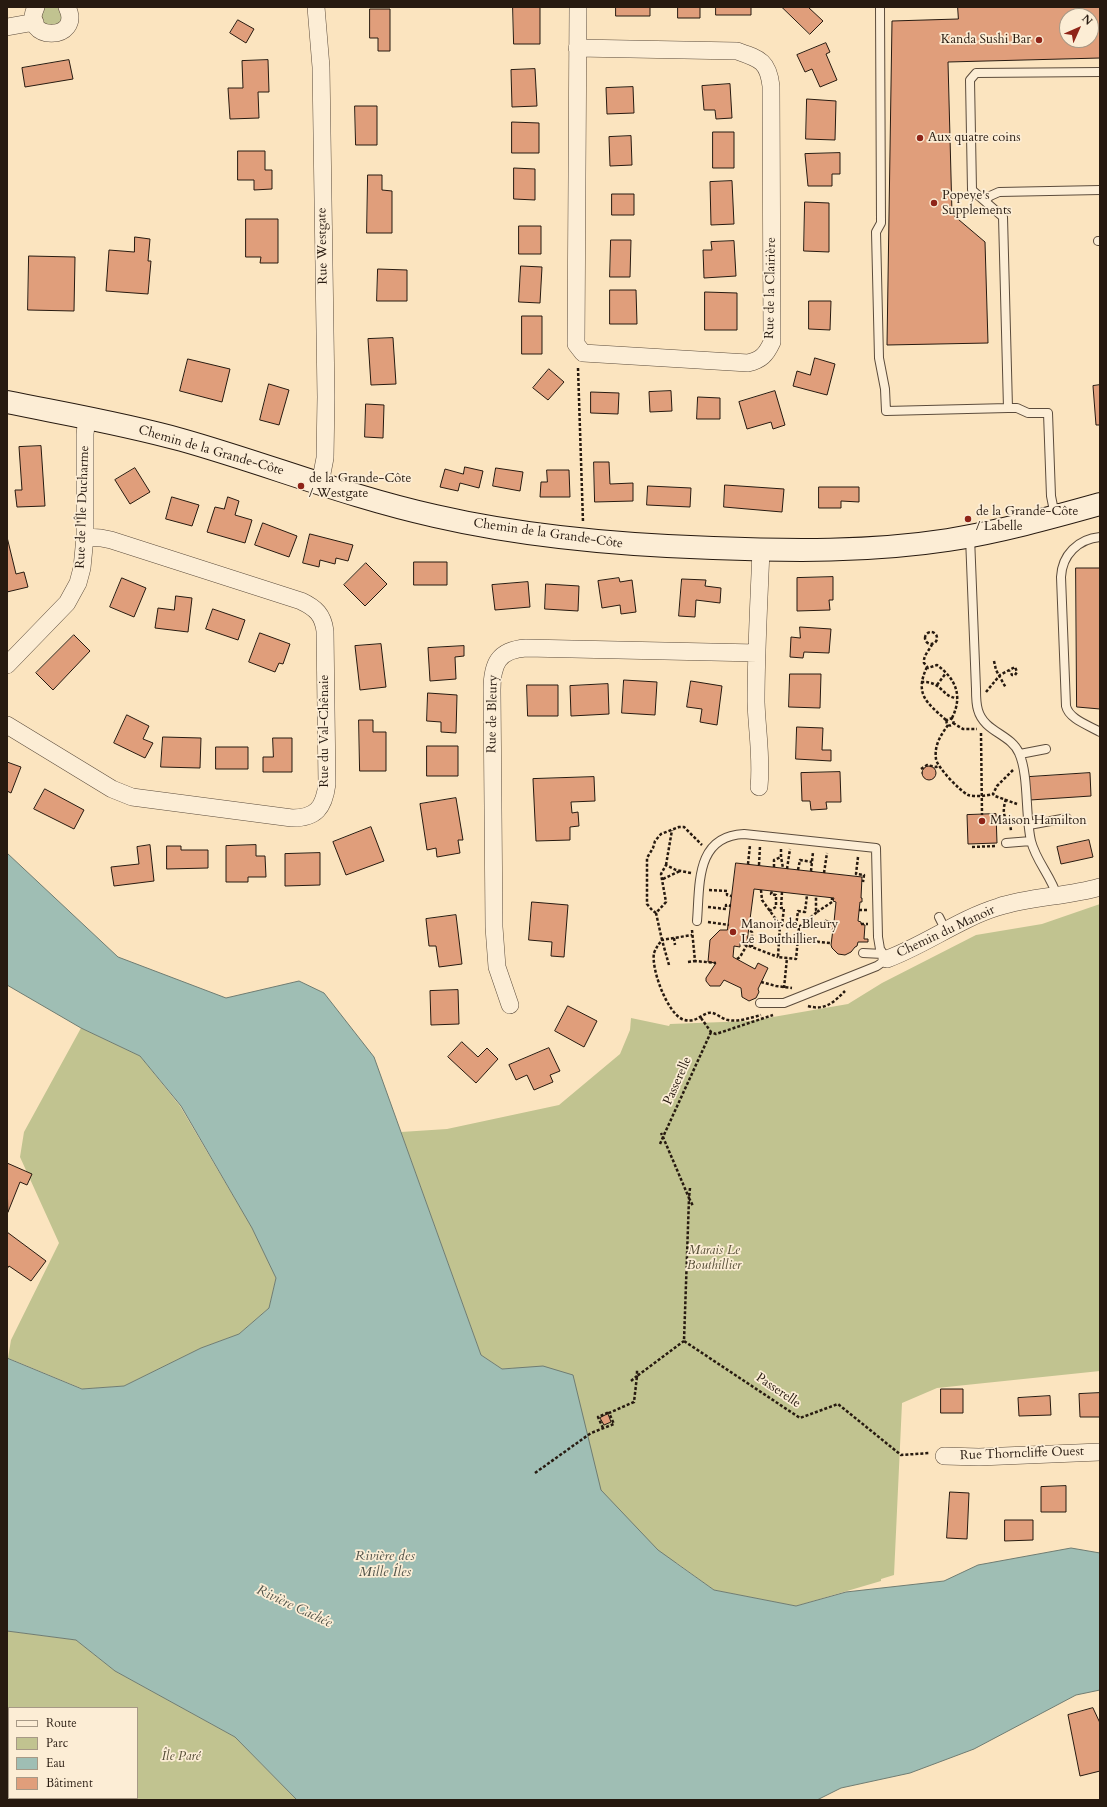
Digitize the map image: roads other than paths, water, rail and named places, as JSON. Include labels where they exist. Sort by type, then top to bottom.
[{"type":"main road","name":"Chemin de la Grande-Côte","points":[[7,402],[88,418],[181,440],[320,484],[432,515],[537,534],[621,544],[761,550],[869,548],[937,542],[970,536],[1100,504]]},
{"type":"street","points":[[7,27],[35,15],[40,30],[45,33],[54,34],[60,32],[67,26],[69,20],[70,14],[67,7]]},
{"type":"street","name":"Rue Westgate","points":[[316,7],[321,67],[326,412],[325,466],[320,484]]},
{"type":"street","points":[[577,48],[578,7]]},
{"type":"street","name":"Rue de la Clairière","points":[[577,48],[737,51],[760,59],[769,71],[772,86],[772,342],[766,354],[759,360],[748,363],[583,353],[576,344],[577,48]]},
{"type":"street","name":"Rue de l'Île Ducharme","points":[[8,662],[72,597],[80,576],[85,537],[85,434],[88,418]]},
{"type":"street","name":"Rue du Val-Chênaie","points":[[7,725],[112,789],[132,797],[292,818],[302,818],[315,813],[324,801],[327,784],[325,632],[320,613],[309,604],[301,601],[111,540],[85,537]]},
{"type":"street","points":[[759,787],[761,762],[757,711],[757,653],[761,550]]},
{"type":"street","name":"Rue de Bleury","points":[[510,1005],[497,967],[494,927],[492,690],[494,669],[496,664],[510,650],[526,648],[757,653]]},
{"type":"street","name":"Chemin du Manoir","points":[[885,956],[902,954],[942,924],[968,919],[997,907],[1024,900],[1057,896],[1100,887]]},
{"type":"street","name":"Rue Thorncliffe Ouest","points":[[944,1456],[1100,1452]]},
{"type":"lane","points":[[880,7],[881,223],[876,232],[879,358],[885,389],[886,411],[1017,408],[1028,413],[1048,413],[1051,496],[1055,516]]},
{"type":"lane","points":[[1008,408],[1003,217],[972,190],[970,80],[976,73],[1100,72]]},
{"type":"lane","points":[[985,201],[990,196],[999,192],[1100,190]]},
{"type":"lane","points":[[970,536],[978,711],[987,725],[1012,742],[1020,754],[1024,771],[1028,825],[1031,840],[1039,861],[1054,885],[1057,896]]},
{"type":"lane","points":[[1100,538],[1089,539],[1073,549],[1065,561],[1061,577],[1067,712],[1071,716],[1100,732]]},
{"type":"lane","points":[[1020,754],[1046,748]]},
{"type":"lane","points":[[1028,825],[1067,818]]},
{"type":"lane","points":[[694,923],[702,865],[708,852],[722,839],[735,834],[744,834],[876,848],[878,937],[880,949],[885,956]]},
{"type":"lane","points":[[1004,841],[1031,840]]},
{"type":"lane","points":[[863,953],[885,956]]},
{"type":"lane","points":[[760,1002],[784,1003],[877,966],[885,956]]},
{"type":"water","name":"Rivière des Mille Îles","points":[[7,853],[118,957],[226,998],[299,981],[324,993],[374,1057],[481,1355],[502,1369],[543,1366],[573,1375],[601,1490],[658,1550],[714,1590],[796,1606],[846,1592],[944,1581],[978,1565],[1071,1548],[1100,1553],[1100,1690],[1076,1695],[974,1749],[910,1773],[841,1788],[817,1800],[297,1800],[235,1737],[115,1671],[76,1640],[7,1631],[7,1358],[82,1389],[124,1386],[201,1348],[239,1334],[269,1308],[276,1278],[252,1228],[181,1106],[140,1056],[81,1028],[7,985]]},
{"type":"place","name":"Kanda Sushi Bar","points":[[1039,40]]},
{"type":"place","name":"Aux quatre coins","points":[[920,138]]},
{"type":"place","name":"Popeye's Supplements","points":[[934,203]]},
{"type":"place","name":"de la Grande-Côte / Westgate","points":[[301,486]]},
{"type":"place","name":"de la Grande-Côte / Labelle","points":[[968,519]]},
{"type":"place","name":"Maison Hamilton","points":[[982,821]]},
{"type":"place","name":"Manoir de Bleury Le Bouthillier","points":[[733,932]]},
{"type":"park label","name":"Marais Le Bouthillier","points":[[714,1258]]},
{"type":"park label","name":"Île Paré","points":[[181,1757]]},
{"type":"water label","name":"Rivière Cachée","points":[[294,1607]]}]
